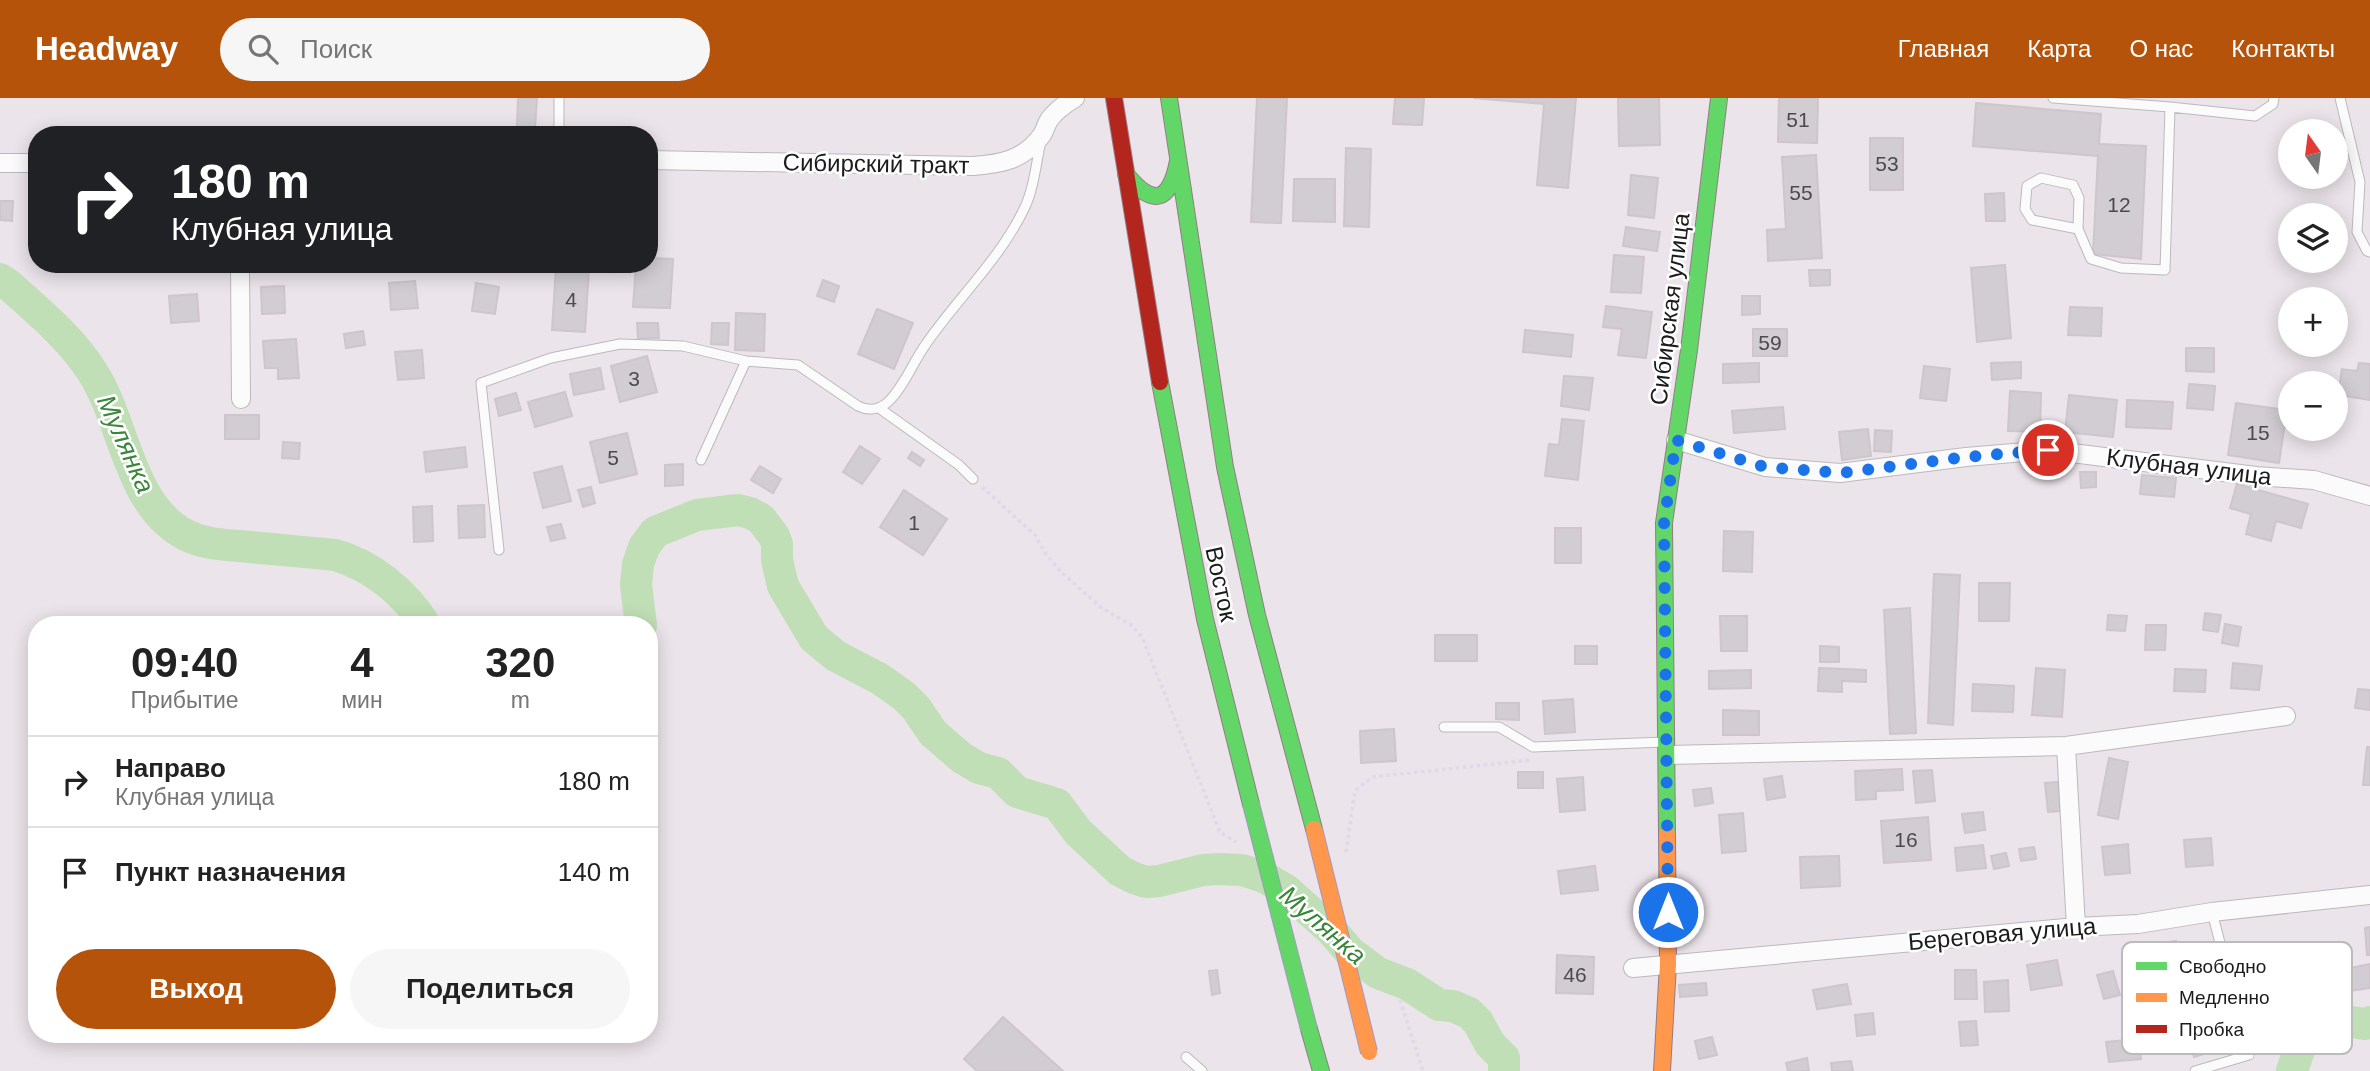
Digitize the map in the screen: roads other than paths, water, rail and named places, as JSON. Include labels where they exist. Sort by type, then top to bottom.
[{"type":"main road","name":"Восток","points":[[1114,98],[1156,363],[1209,635],[1321,1071]]},
{"type":"main road","name":"Восток","points":[[1169,98],[1225,467],[1257,615],[1374,1071]]},
{"type":"main road","name":"Сибирская улица","points":[[1662,1071],[1668,964],[1664,523],[1689,350],[1719,98]]},
{"type":"main road","points":[[1126,174],[1146,196],[1160,198],[1166,195],[1172,186],[1178,158]]},
{"type":"street","name":"Сибирский тракт","points":[[658,160],[988,165],[1005,163],[1024,152],[1042,135],[1057,110],[1075,98]]},
{"type":"street","points":[[0,163],[28,163]]},
{"type":"street","points":[[240,273],[240,399]]},
{"type":"street","name":"Клубная улица","points":[[1676,440],[1765,467],[1840,473],[2048,450],[2256,476],[2314,480],[2370,496]]},
{"type":"street","points":[[1667,749],[2066,746],[2286,716]]},
{"type":"street","points":[[2066,746],[2076,927]]},
{"type":"street","name":"Береговая улица","points":[[1633,968],[2076,927],[2138,924],[2213,912],[2370,895]]},
{"type":"lane","points":[[559,98],[559,126]]},
{"type":"lane","points":[[2053,98],[2255,116],[2273,104],[2274,98]]},
{"type":"lane","points":[[2340,98],[2360,182],[2357,232],[2367,251],[2370,251]]},
{"type":"lane","points":[[2078,229],[2032,220],[2025,209],[2027,186],[2041,178],[2073,184],[2079,198],[2078,229],[2091,259],[2121,268],[2165,270],[2170,107]]},
{"type":"lane","points":[[499,550],[481,383],[551,358],[620,344],[683,346],[746,362],[797,365],[858,406],[869,410],[879,408],[891,399],[925,345],[1018,222],[1030,194],[1042,135]]},
{"type":"lane","points":[[701,460],[746,362]]},
{"type":"lane","points":[[879,408],[959,465],[973,479]]},
{"type":"lane","points":[[1444,727],[1499,727],[1533,747],[1667,749]]},
{"type":"lane","points":[[2213,912],[2221,942]]},
{"type":"lane","points":[[2195,1071],[2249,1054]]},
{"type":"lane","points":[[1186,1057],[1202,1071]]},
{"type":"waterway","name":"Мулянка","points":[[0,279],[54,326],[75,348],[93,373],[104,393],[140,485],[168,523],[188,536],[210,543],[335,555],[374,573],[398,591],[419,616]]},
{"type":"waterway","name":"Мулянка","points":[[640,616],[636,585],[638,564],[644,547],[655,532],[697,515],[738,510],[750,513],[761,519],[774,536],[783,586],[814,638],[836,656],[880,679],[904,696],[933,733],[962,758],[979,768],[998,773],[1017,792],[1057,804],[1078,832],[1120,871],[1134,878],[1146,882],[1159,881],[1203,870],[1219,869],[1242,870],[1264,877],[1286,890],[1331,930],[1350,952],[1378,973],[1407,984],[1439,1005],[1453,1006],[1469,1013],[1478,1022],[1490,1044],[1504,1058],[1504,1071]]},
{"type":"waterway","name":"Мулянка","points":[[2352,1022],[2370,1022]]},
{"type":"waterway","name":"Мулянка","points":[[2292,1071],[2297,1054]]}]
